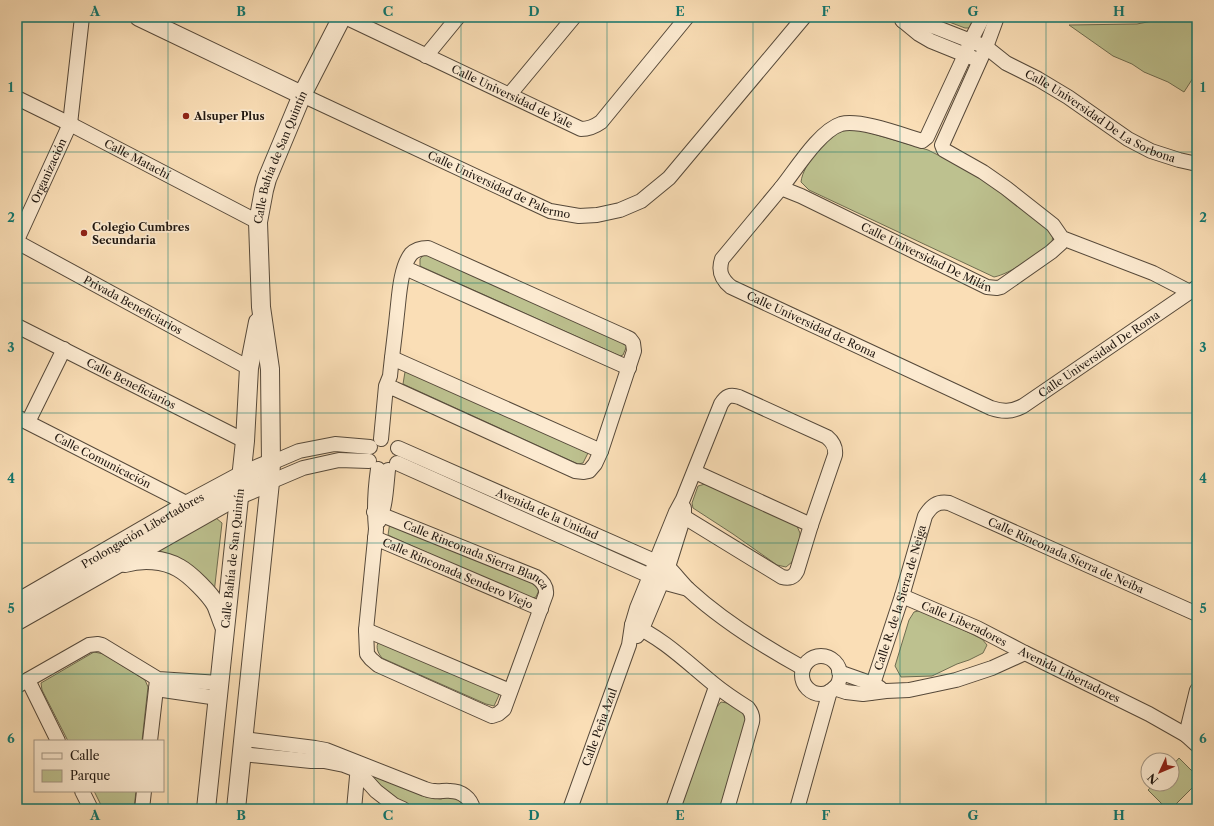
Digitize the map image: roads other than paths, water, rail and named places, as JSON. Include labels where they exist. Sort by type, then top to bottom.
[{"type":"street","name":"Organización","points":[[17,241],[70,124],[82,17]]},
{"type":"street","name":"Calle Universidad de Palermo","points":[[139,17],[550,211],[579,216],[597,215],[620,210],[642,201],[670,178],[804,17]]},
{"type":"street","name":"Calle Bahía de San Quintín","points":[[236,809],[271,463],[270,369],[261,307],[258,222],[267,179],[302,95],[344,17]]},
{"type":"street","name":"Calle Universidad de Yale","points":[[344,17],[510,94],[581,129],[594,127],[601,122],[687,17]]},
{"type":"street","points":[[426,56],[458,17]]},
{"type":"street","points":[[510,94],[574,17]]},
{"type":"street","points":[[781,188],[820,139],[841,124],[850,123],[869,126],[922,141],[925,140],[929,135],[971,40],[983,17]]},
{"type":"street","points":[[998,17],[942,145],[946,152],[983,172],[1006,188],[1053,225],[1062,238]]},
{"type":"street","name":"Calle Universidad De La Sorbona","points":[[899,19],[923,23],[971,40],[986,47],[1006,63],[1038,79],[1068,97],[1128,139],[1151,151],[1197,164]]},
{"type":"street","name":"Calle Universidad De La Sorbona","points":[[899,19],[926,38],[965,55],[980,60],[1006,63]]},
{"type":"street","name":"Calle Matachí","points":[[17,98],[258,222]]},
{"type":"street","name":"Calle Universidad De Milán","points":[[781,188],[987,287],[1001,287],[1051,252],[1061,243],[1062,238]]},
{"type":"street","name":"Calle Universidad de Roma","points":[[781,188],[722,259],[720,272],[726,283],[731,287],[984,405],[1005,412]]},
{"type":"street","name":"Calle Universidad De Roma","points":[[1062,238],[1194,289]]},
{"type":"street","name":"Privada Beneficiarios","points":[[17,241],[249,368]]},
{"type":"street","points":[[385,444],[392,358],[401,286],[405,268],[412,254],[417,250],[428,248],[630,340],[634,345],[634,351],[629,368],[601,451],[595,464],[589,470],[584,472],[575,471],[390,384]]},
{"type":"street","points":[[405,268],[629,368]]},
{"type":"street","name":"Calle Universidad De Roma","points":[[1005,412],[1016,410],[1023,406],[1194,289]]},
{"type":"street","name":"Calle Bahía de San Quintín","points":[[206,809],[242,476],[249,368],[261,307]]},
{"type":"street","name":"Calle Beneficiarios","points":[[17,326],[245,441]]},
{"type":"street","points":[[22,420],[64,350]]},
{"type":"street","points":[[392,358],[601,451]]},
{"type":"street","name":"Calle Peña Azul","points":[[570,809],[637,627],[637,608],[656,579],[694,472],[721,404],[725,398],[734,395],[831,440],[835,446],[835,456],[811,525]]},
{"type":"street","name":"Calle Comunicación","points":[[22,420],[188,504]]},
{"type":"street","name":"Avenida de la Unidad","points":[[271,463],[298,452],[335,444],[385,444],[662,564],[688,589],[728,622],[767,648],[803,668]]},
{"type":"street","points":[[385,444],[399,453],[383,466],[368,452],[385,444]]},
{"type":"street","name":"Avenida de la Unidad","points":[[270,482],[303,468],[339,460],[383,466],[592,550],[656,579],[688,589]]},
{"type":"street","name":"Prolongación Libertadores","points":[[17,621],[188,504],[271,463]]},
{"type":"street","name":"Calle Rinconada Sierra Blanca","points":[[378,514],[536,577],[543,583],[546,590],[540,609],[504,709],[498,714],[492,716],[374,662],[367,654],[366,630],[376,534],[378,514],[383,466]]},
{"type":"street","points":[[680,514],[780,576],[786,578],[793,576],[797,571],[811,525],[694,472]]},
{"type":"street","name":"Prolongación Libertadores","points":[[17,603],[239,495],[270,482]]},
{"type":"street","name":"Calle Rinconada Sierra de Neiba","points":[[934,505],[949,503],[1197,614]]},
{"type":"street","name":"Calle R. de la Sierra de Neiga","points":[[872,688],[902,596],[925,516],[929,508],[934,505]]},
{"type":"street","name":"Calle Rinconada Sendero Viejo","points":[[376,534],[540,609]]},
{"type":"street","points":[[592,550],[598,535]]},
{"type":"street","points":[[106,561],[158,560],[179,568],[201,586],[216,605],[225,628]]},
{"type":"street","name":"Calle Liberadores","points":[[902,596],[977,628],[1025,653]]},
{"type":"street","points":[[637,627],[674,652],[716,686],[748,708],[753,718],[727,809]]},
{"type":"street","points":[[366,630],[510,691]]},
{"type":"street","points":[[57,740],[23,683],[89,645],[102,645],[157,684],[219,691]]},
{"type":"street","name":"Avenida Libertadores","points":[[872,688],[886,691],[908,690],[956,680],[992,668],[1025,653],[1149,714],[1186,735],[1197,745]]},
{"type":"street","points":[[816,656],[823,656],[834,661],[838,666],[839,672],[838,683],[832,689],[819,693],[809,689],[805,685],[803,679],[803,668],[806,663],[816,656]]},
{"type":"street","points":[[839,672],[872,688]]},
{"type":"street","points":[[150,740],[157,684]]},
{"type":"street","points":[[673,809],[716,686]]},
{"type":"street","points":[[832,689],[855,694],[872,688]]},
{"type":"street","points":[[797,809],[832,689]]},
{"type":"street","points":[[1186,735],[1197,690]]},
{"type":"street","points":[[243,746],[344,766],[358,766],[425,789],[434,791],[450,791],[464,795],[472,804],[473,809]]},
{"type":"street","points":[[354,809],[358,766]]},
{"type":"street","points":[[358,766],[376,791],[394,805],[403,809]]},
{"type":"street","points":[[82,792],[91,809]]},
{"type":"street","points":[[142,809],[144,792]]},
{"type":"place","name":"Alsuper Plus","points":[[186,116]]},
{"type":"place","name":"Colegio Cumbres Secundaria","points":[[84,233]]}]
